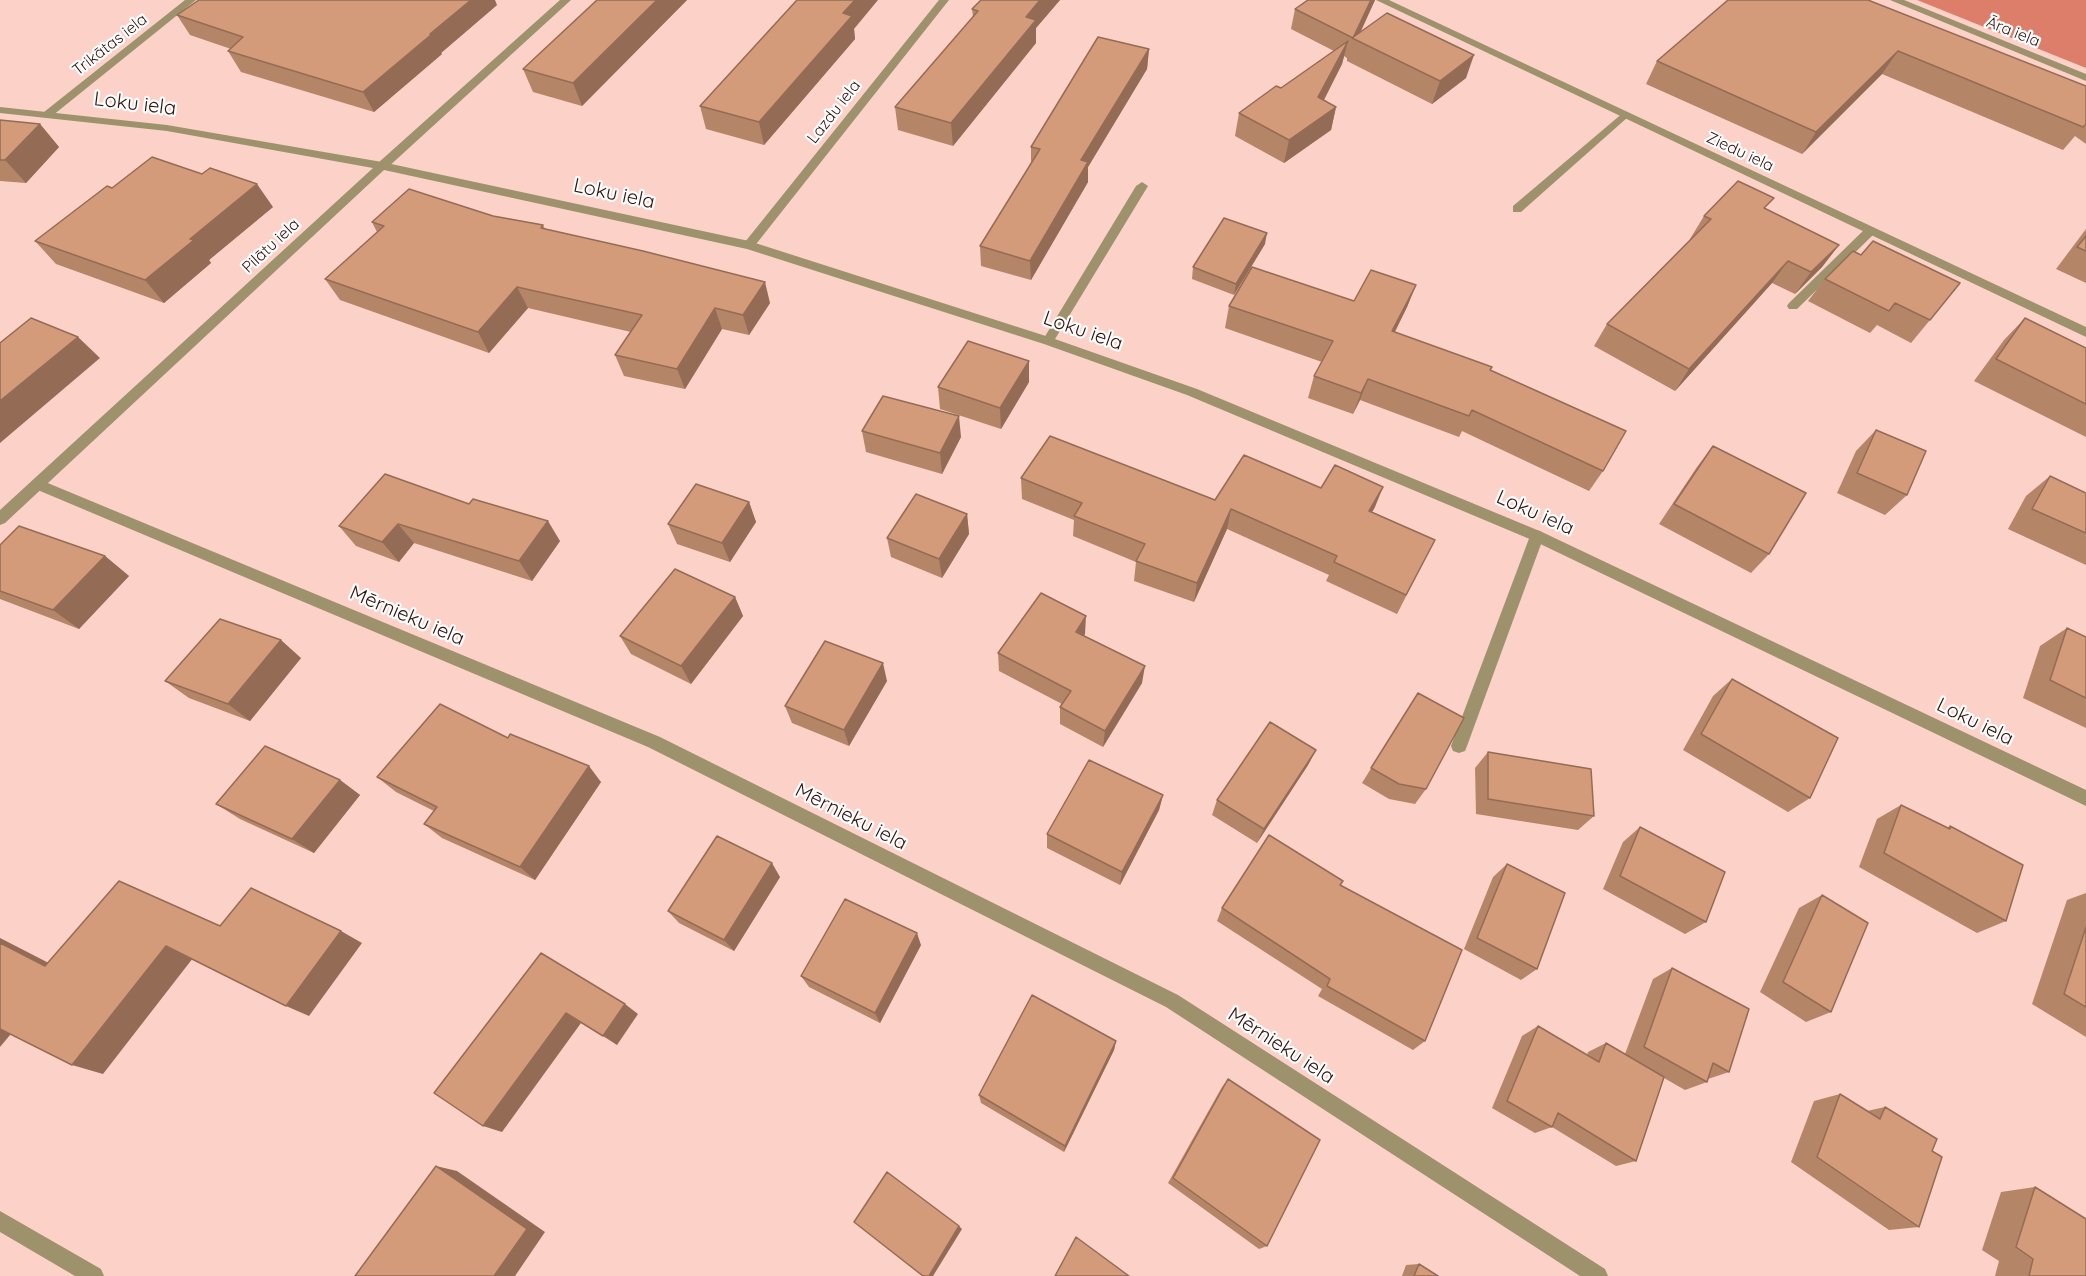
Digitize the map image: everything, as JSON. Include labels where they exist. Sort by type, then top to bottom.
[{"type":"street","name":"Trikātas iela","points":[[48,114],[190,0]]},
{"type":"street","name":"Pilātu iela","points":[[0,519],[382,166],[566,0]]},
{"type":"street","name":"Lazdu iela","points":[[750,245],[944,0]]},
{"type":"street","name":"Ziedu iela","points":[[1382,0],[2086,332]]},
{"type":"street","name":"Āra iela","points":[[1895,0],[2086,78]]},
{"type":"street","name":"Loku iela","points":[[0,110],[167,128],[382,166],[750,245],[1048,341],[1192,392],[1538,536],[2086,798]]},
{"type":"street","points":[[1517,209],[1624,115]]},
{"type":"street","points":[[1048,341],[1142,186]]},
{"type":"street","points":[[1793,306],[1870,231]]},
{"type":"street","name":"Mērnieku iela","points":[[38,484],[654,742],[1172,1001],[1598,1276]]},
{"type":"street","points":[[1459,746],[1538,536]]},
{"type":"street","points":[[0,1221],[94,1276]]},
{"type":"shaded area","points":[[1917,0],[2086,0],[2086,68]]},
{"type":"building","points":[[199,0],[471,0],[363,92],[228,51],[243,37],[177,15]]},
{"type":"building","points":[[597,0],[657,0],[573,83],[523,69]]},
{"type":"building","points":[[797,0],[855,0],[843,13],[852,16],[759,122],[700,106]]},
{"type":"building","points":[[981,0],[1040,0],[1026,17],[1036,20],[951,123],[895,107],[978,11],[972,9]]},
{"type":"building","points":[[1308,0],[1371,0],[1353,38],[1295,9]]},
{"type":"building","points":[[1728,0],[1868,0],[2086,86],[2086,124],[2083,127],[1898,51],[1816,132],[1657,61]]},
{"type":"building","points":[[1387,13],[1474,55],[1440,81],[1352,38]]},
{"type":"building","points":[[1098,37],[1149,49],[1081,160],[1088,162],[1030,261],[980,246],[1040,149],[1031,147]]},
{"type":"building","points":[[1348,41],[1318,97],[1336,107],[1289,140],[1239,113],[1276,86],[1281,88]]},
{"type":"building","points":[[0,120],[40,124],[5,160],[0,160]]},
{"type":"building","points":[[152,157],[202,174],[210,168],[257,184],[190,239],[194,240],[145,280],[35,241],[107,186],[112,188]]},
{"type":"building","points":[[1738,181],[1774,198],[1764,208],[1839,245],[1811,272],[1788,261],[1689,369],[1607,324],[1711,219],[1704,216]]},
{"type":"building","points":[[409,189],[493,216],[543,225],[541,228],[765,282],[743,315],[715,308],[677,369],[615,355],[642,315],[517,287],[478,332],[325,279],[384,226],[372,222]]},
{"type":"building","points":[[1224,218],[1267,233],[1236,284],[1193,267]]},
{"type":"building","points":[[2086,236],[2086,251],[2077,247]]},
{"type":"building","points":[[1873,241],[1960,283],[1930,320],[1895,303],[1889,311],[1825,279],[1853,251],[1861,255]]},
{"type":"building","points":[[1252,267],[1354,301],[1371,270],[1416,285],[1392,331],[1492,367],[1490,370],[1626,431],[1603,471],[1472,410],[1469,416],[1368,379],[1361,393],[1314,376],[1333,341],[1229,306]]},
{"type":"building","points":[[31,318],[78,337],[0,401],[0,343]]},
{"type":"building","points":[[2025,318],[2086,348],[2086,404],[1996,359]]},
{"type":"building","points":[[968,341],[1029,361],[1000,408],[938,387]]},
{"type":"building","points":[[883,396],[959,416],[940,453],[862,431]]},
{"type":"building","points":[[1876,430],[1926,451],[1907,495],[1857,473]]},
{"type":"building","points":[[1050,436],[1215,500],[1244,455],[1321,488],[1335,465],[1383,487],[1369,511],[1435,540],[1406,595],[1334,562],[1337,556],[1231,509],[1197,583],[1136,561],[1145,544],[1074,516],[1082,503],[1021,478]]},
{"type":"building","points":[[1713,446],[1806,493],[1769,554],[1674,504]]},
{"type":"building","points":[[385,474],[469,504],[473,499],[548,521],[519,561],[398,524],[382,542],[339,526]]},
{"type":"building","points":[[2050,476],[2086,493],[2086,533],[2032,509]]},
{"type":"building","points":[[696,484],[749,502],[722,543],[668,524]]},
{"type":"building","points":[[916,494],[967,514],[939,559],[887,538]]},
{"type":"building","points":[[19,526],[105,556],[53,610],[0,591],[0,545]]},
{"type":"building","points":[[675,569],[735,597],[681,666],[620,636]]},
{"type":"building","points":[[1041,593],[1086,616],[1076,632],[1145,666],[1105,731],[1060,707],[1071,691],[998,653]]},
{"type":"building","points":[[220,619],[281,640],[228,704],[165,681]]},
{"type":"building","points":[[2067,628],[2086,637],[2086,698],[2050,680]]},
{"type":"building","points":[[825,641],[883,663],[844,730],[785,706]]},
{"type":"building","points":[[1732,679],[1838,738],[1810,798],[1701,734]]},
{"type":"building","points":[[1418,693],[1464,718],[1426,789],[1399,784],[1371,768]]},
{"type":"building","points":[[440,704],[508,738],[510,734],[589,766],[520,867],[424,824],[437,807],[377,777]]},
{"type":"building","points":[[1270,722],[1316,750],[1264,829],[1217,800]]},
{"type":"building","points":[[265,746],[340,780],[292,839],[216,804]]},
{"type":"building","points":[[1488,752],[1591,769],[1594,816],[1488,799]]},
{"type":"building","points":[[1089,760],[1163,795],[1122,872],[1047,834]]},
{"type":"building","points":[[1901,805],[1950,829],[1950,826],[2023,865],[2006,921],[1884,853]]},
{"type":"building","points":[[1640,827],[1725,872],[1706,922],[1620,876]]},
{"type":"building","points":[[1269,835],[1343,881],[1340,885],[1462,950],[1425,1041],[1327,986],[1330,979],[1222,908]]},
{"type":"building","points":[[717,836],[772,863],[724,940],[668,911]]},
{"type":"building","points":[[1507,864],[1565,893],[1537,969],[1477,938]]},
{"type":"building","points":[[119,881],[220,926],[251,888],[341,931],[286,1006],[166,946],[72,1065],[0,1029],[0,943],[45,966]]},
{"type":"building","points":[[1822,895],[1868,923],[1831,1012],[1783,982]]},
{"type":"building","points":[[845,899],[917,933],[875,1013],[801,976]]},
{"type":"building","points":[[2086,927],[2086,1007],[2064,994]]},
{"type":"building","points":[[541,953],[625,1004],[603,1036],[566,1013],[483,1126],[434,1093]]},
{"type":"building","points":[[1672,968],[1749,1009],[1729,1072],[1713,1063],[1707,1082],[1644,1047]]},
{"type":"building","points":[[1032,995],[1116,1041],[1065,1146],[979,1095]]},
{"type":"building","points":[[1538,1026],[1599,1062],[1606,1043],[1664,1077],[1636,1161],[1558,1113],[1552,1127],[1507,1101]]},
{"type":"building","points":[[1228,1079],[1320,1140],[1267,1246],[1173,1178]]},
{"type":"building","points":[[1840,1094],[1880,1119],[1885,1107],[1937,1139],[1932,1151],[1942,1157],[1919,1227],[1817,1157]]},
{"type":"building","points":[[436,1166],[527,1229],[494,1276],[355,1276]]},
{"type":"building","points":[[887,1172],[959,1226],[929,1276],[923,1276],[854,1222]]},
{"type":"building","points":[[2035,1187],[2086,1219],[2086,1276],[2029,1276],[2033,1259],[2016,1247]]},
{"type":"building","points":[[1076,1237],[1129,1276],[1055,1276]]},
{"type":"building","points":[[1419,1264],[1438,1276],[1414,1276]]}]
